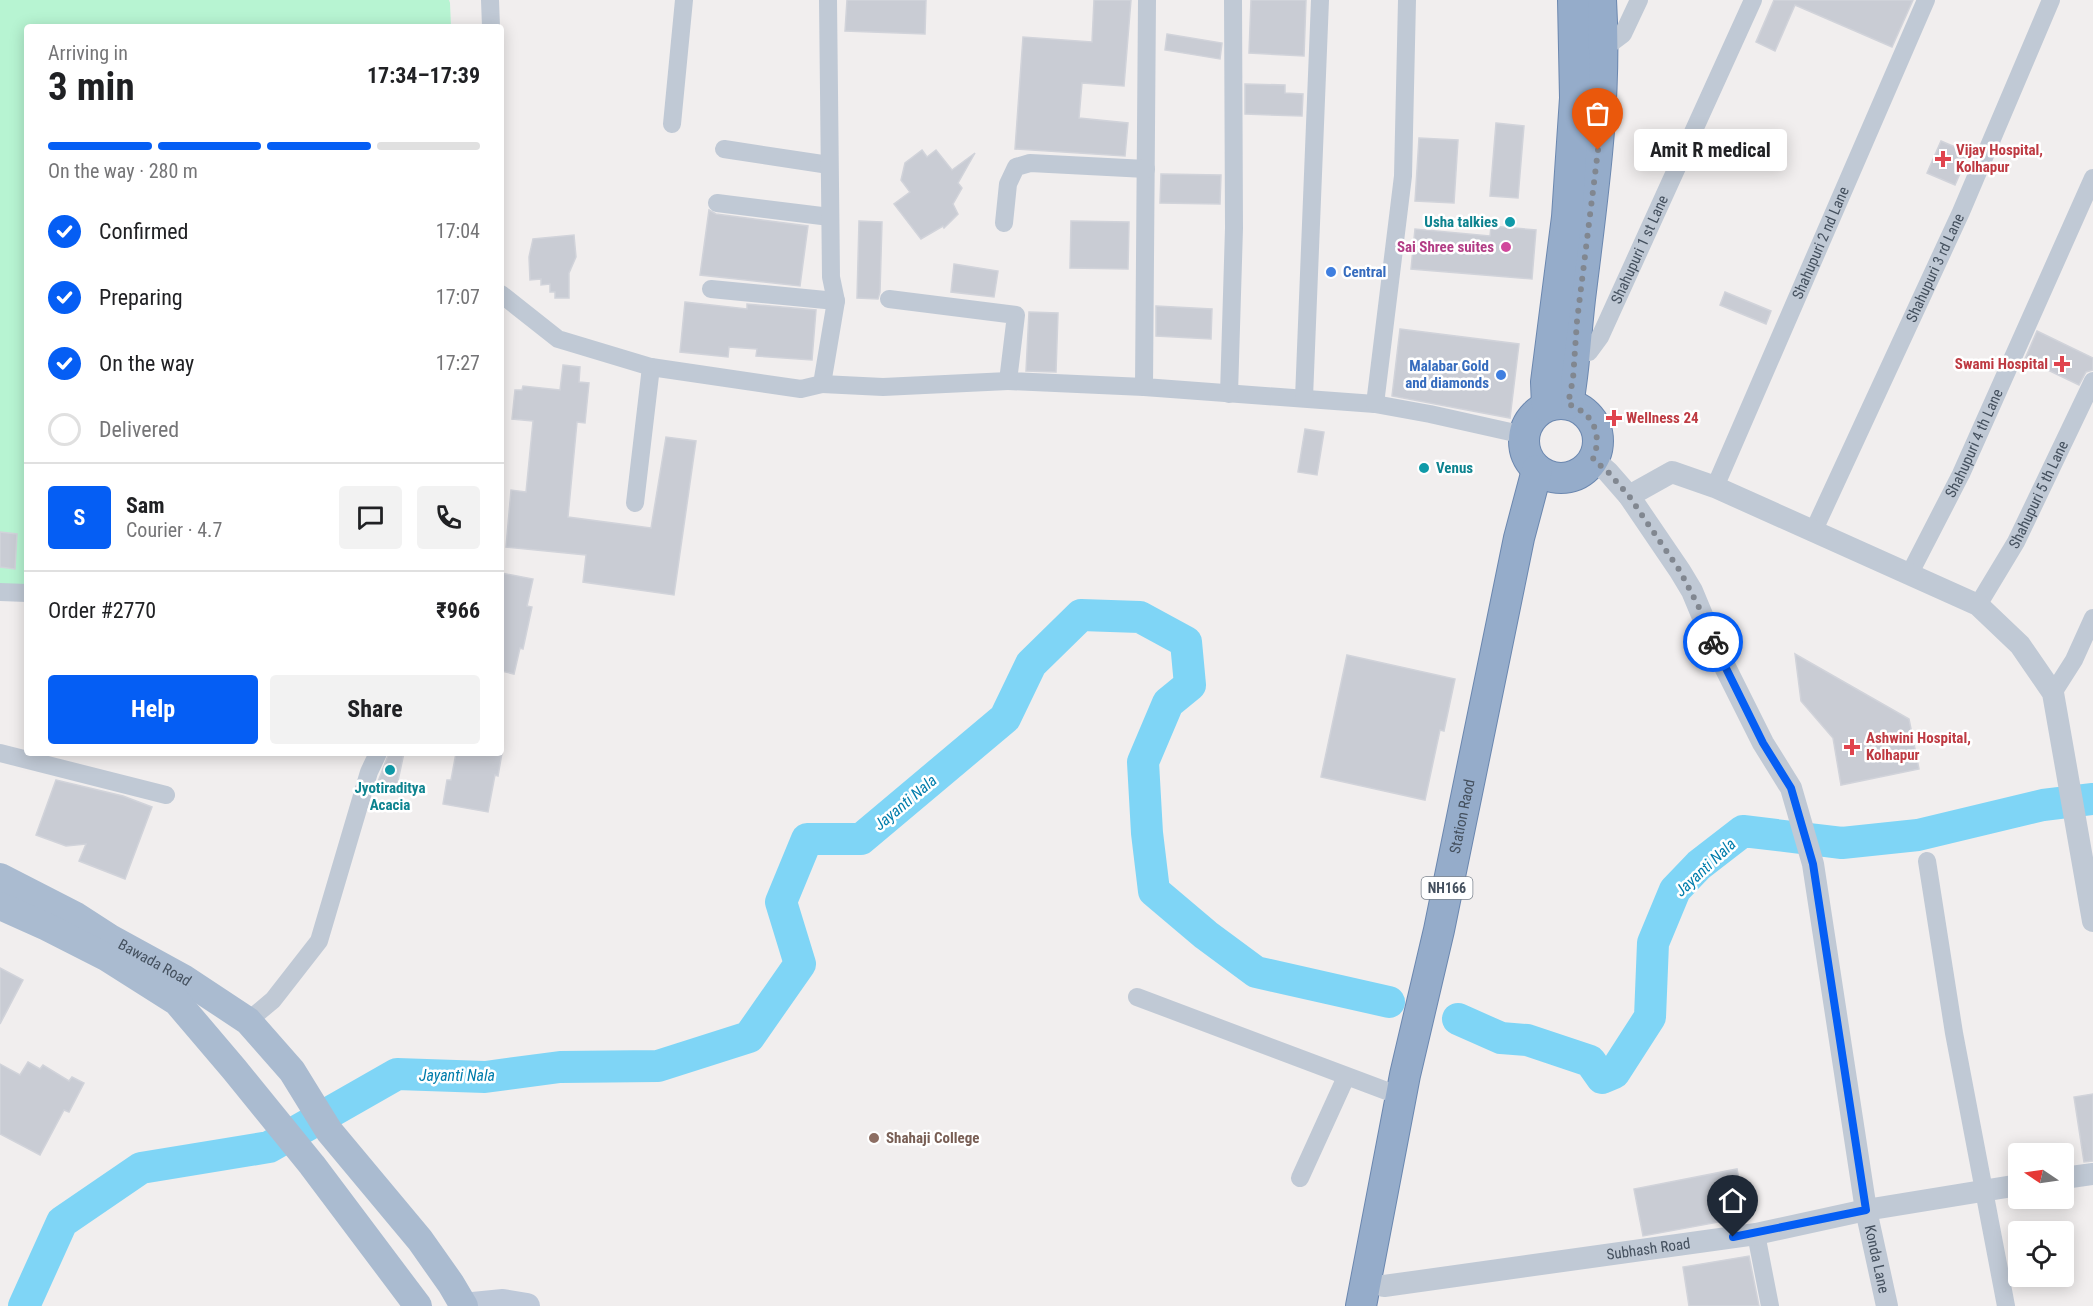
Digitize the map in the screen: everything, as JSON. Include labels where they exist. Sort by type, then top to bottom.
[{"type":"highway","points":[[1567,408],[1533,415],[1528,423],[1524,435],[1524,450],[1529,461],[1544,474],[1571,477],[1587,467],[1593,459],[1598,440],[1592,421],[1567,408],[1546,382],[1567,217],[1575,98],[1574,0]]},
{"type":"highway","points":[[1567,408],[1573,379],[1602,106],[1601,0]]},
{"type":"highway","name":"Station Raod","points":[[1361,1306],[1400,1096],[1441,922],[1519,538],[1544,474]]},
{"type":"highway","name":"NH166","points":[[1382,1296],[1421,1087],[1544,474]]},
{"type":"main road","name":"Bawada Road","points":[[0,877],[76,916],[110,938],[183,978],[248,1021],[292,1071],[329,1131],[426,1249],[451,1284],[463,1306]]},
{"type":"main road","points":[[0,906],[106,957],[177,1002],[312,1165],[418,1306]]},
{"type":"main road","points":[[463,1306],[503,1302],[527,1306]]},
{"type":"street","points":[[490,0],[491,24]]},
{"type":"street","points":[[672,124],[684,0]]},
{"type":"street","points":[[822,384],[836,301],[831,277],[828,0]]},
{"type":"street","points":[[1144,387],[1147,0]]},
{"type":"street","points":[[1229,394],[1234,228],[1233,0]]},
{"type":"street","points":[[1304,398],[1320,0]]},
{"type":"street","points":[[1375,404],[1403,176],[1407,0]]},
{"type":"street","points":[[1603,49],[1623,34],[1639,0]]},
{"type":"street","name":"Shahupuri 1 st Lane","points":[[1574,355],[1589,352],[1600,337],[1753,0]]},
{"type":"street","name":"Shahupuri 2 nd Lane","points":[[1715,487],[1926,0]]},
{"type":"street","name":"Shahupuri 3 rd Lane","points":[[1813,532],[1961,212],[2051,0]]},
{"type":"street","points":[[724,149],[829,165]]},
{"type":"street","points":[[1004,223],[1008,183],[1016,167],[1030,163],[1146,169]]},
{"type":"street","name":"Shahupuri 4 th Lane","points":[[1909,575],[1961,474],[2093,178]]},
{"type":"street","points":[[717,204],[830,217]]},
{"type":"street","points":[[711,290],[836,301]]},
{"type":"street","points":[[504,296],[558,339],[651,367],[801,389],[822,384],[884,387],[1008,381],[1144,387],[1375,404],[1524,435]]},
{"type":"street","points":[[889,299],[1016,315],[1008,381]]},
{"type":"street","points":[[635,503],[651,367]]},
{"type":"street","name":"Shahupuri 5 th Lane","points":[[1978,605],[2016,542],[2093,381]]},
{"type":"street","name":"Konda Lane","points":[[1593,459],[1629,496],[1680,571],[1692,591],[1717,651],[1763,743],[1791,788],[1813,864],[1866,1210],[1887,1306]]},
{"type":"street","points":[[1629,496],[1672,472],[1715,487],[1978,605],[2020,645],[2053,693],[2093,921]]},
{"type":"street","points":[[0,592],[24,593]]},
{"type":"street","points":[[2053,693],[2074,660],[2093,618]]},
{"type":"street","points":[[0,753],[166,795]]},
{"type":"street","points":[[248,1021],[273,1000],[319,941],[369,772],[377,756]]},
{"type":"street","points":[[1927,861],[1954,1033],[2006,1306]]},
{"type":"street","points":[[1137,997],[1400,1096]]},
{"type":"street","points":[[1300,1178],[1347,1077]]},
{"type":"street","points":[[2074,1177],[2093,1174]]},
{"type":"street","name":"Subhash Road","points":[[1382,1296],[1756,1234],[1866,1210],[2008,1187]]},
{"type":"street","points":[[1756,1234],[1770,1306]]},
{"type":"green space","points":[[0,0],[449,0],[451,24],[24,24],[24,593],[0,592]]},
{"type":"building","points":[[847,0],[926,0],[925,34],[845,31]]},
{"type":"building","points":[[1094,0],[1131,0],[1124,86],[1082,83],[1079,118],[1128,123],[1125,156],[1015,149],[1023,37],[1092,42]]},
{"type":"building","points":[[1251,0],[1306,0],[1304,56],[1249,53]]},
{"type":"building","points":[[1774,0],[1913,0],[1892,47],[1795,5],[1775,51],[1756,42]]},
{"type":"building","points":[[1167,34],[1222,43],[1220,59],[1165,50]]},
{"type":"building","points":[[1245,84],[1285,85],[1285,93],[1303,94],[1302,116],[1245,114]]},
{"type":"building","points":[[1496,123],[1524,126],[1518,198],[1490,196]]},
{"type":"building","points":[[1419,138],[1458,140],[1454,203],[1415,201]]},
{"type":"building","points":[[1941,141],[1969,153],[1955,185],[1927,173]]},
{"type":"building","points":[[922,150],[927,157],[936,150],[952,170],[975,153],[958,183],[962,188],[953,204],[958,214],[944,228],[943,226],[921,239],[894,204],[910,192],[901,180],[905,163]]},
{"type":"building","points":[[1161,174],[1221,175],[1220,204],[1160,203]]},
{"type":"building","points":[[709,210],[716,214],[808,226],[800,286],[700,275]]},
{"type":"building","points":[[859,221],[882,222],[878,299],[857,298]]},
{"type":"building","points":[[1071,221],[1129,222],[1128,269],[1070,268]]},
{"type":"building","points":[[1491,226],[1536,230],[1532,279],[1411,269],[1415,229],[1490,236]]},
{"type":"building","points":[[574,235],[576,257],[569,273],[569,298],[555,298],[555,292],[550,292],[550,284],[541,285],[541,279],[530,280],[529,257],[533,239]]},
{"type":"building","points":[[954,264],[998,271],[994,297],[951,292]]},
{"type":"building","points":[[1725,292],[1771,311],[1766,324],[1720,305]]},
{"type":"building","points":[[685,302],[747,309],[747,304],[816,310],[812,360],[756,356],[757,349],[729,347],[728,357],[680,352]]},
{"type":"building","points":[[1156,306],[1212,309],[1211,339],[1156,336]]},
{"type":"building","points":[[1029,312],[1058,313],[1056,372],[1026,371]]},
{"type":"building","points":[[1400,329],[1519,344],[1510,418],[1392,396]]},
{"type":"building","points":[[2037,331],[2093,358],[2093,370],[2086,372],[2079,385],[2025,359]]},
{"type":"building","points":[[563,365],[580,367],[579,382],[589,383],[585,423],[577,422],[568,517],[651,528],[666,437],[696,441],[674,595],[583,582],[586,555],[506,547],[511,490],[526,492],[533,421],[512,419],[515,390],[522,390],[523,386],[560,390]]},
{"type":"building","points":[[1305,429],[1324,432],[1317,475],[1298,472]]},
{"type":"building","points":[[0,532],[17,534],[15,569],[0,567]]},
{"type":"building","points":[[504,574],[533,579],[527,606],[532,607],[523,649],[520,648],[514,674],[504,672]]},
{"type":"building","points":[[1795,654],[1909,719],[1919,769],[1841,785],[1833,738],[1801,701]]},
{"type":"building","points":[[1347,655],[1455,679],[1444,731],[1440,730],[1425,800],[1321,777]]},
{"type":"building","name":"Jyotiraditya Acacia","points":[[388,756],[403,756],[396,790],[376,787]]},
{"type":"building","points":[[455,756],[501,756],[498,776],[495,775],[488,812],[443,804],[447,780],[451,780]]},
{"type":"building","points":[[56,780],[123,796],[152,807],[125,879],[79,861],[86,844],[66,846],[36,835]]},
{"type":"building","points":[[0,968],[23,980],[0,1024]]},
{"type":"building","points":[[28,1062],[40,1069],[43,1065],[69,1081],[72,1077],[84,1083],[69,1112],[64,1110],[40,1155],[0,1134],[0,1064],[20,1075]]},
{"type":"building","points":[[2093,1094],[2093,1161],[2084,1162],[2074,1097]]},
{"type":"building","points":[[1737,1169],[1746,1217],[1643,1236],[1634,1189]]},
{"type":"building","points":[[1749,1256],[1759,1306],[1689,1306],[1683,1267]]},
{"type":"waterway","name":"Jayanti Nala","points":[[24,1306],[62,1222],[141,1168],[269,1147],[397,1074],[485,1077],[560,1067],[658,1066],[749,1037],[800,964],[781,902],[807,839],[861,839],[1005,718],[1031,664],[1081,615],[1140,617],[1186,642],[1190,685],[1168,703],[1143,762],[1147,833],[1154,891],[1206,935],[1256,972],[1389,1002]]},
{"type":"waterway","name":"Jayanti Nala","points":[[1458,1019],[1501,1038],[1527,1040],[1590,1061],[1602,1078],[1614,1073],[1650,1017],[1653,943],[1675,890],[1699,865],[1743,831],[1842,843],[1918,835],[2043,805],[2093,799]]},
{"type":"way so far","points":[[1598,150],[1577,321],[1573,379],[1568,404],[1586,413],[1592,421],[1598,440],[1593,459],[1629,496],[1680,571],[1692,591],[1713,642]]},
{"type":"place","name":"Amit R medical","points":[[1598,150]]},
{"type":"place","name":"Vijay Hospital, Kolhapur","points":[[1943,159]]},
{"type":"place","name":"Usha talkies","points":[[1510,222]]},
{"type":"place","name":"Sai Shree suites","points":[[1506,247]]},
{"type":"place","name":"Central","points":[[1331,272]]},
{"type":"place","name":"Swami Hospital","points":[[2062,364]]},
{"type":"place","name":"Malabar Gold and diamonds","points":[[1501,375]]},
{"type":"place","name":"Wellness 24","points":[[1614,418]]},
{"type":"place","name":"Venus","points":[[1424,468]]},
{"type":"place","name":"Ashwini Hospital, Kolhapur","points":[[1852,747]]},
{"type":"place","name":"Jyotiraditya Acacia","points":[[390,770]]},
{"type":"place","name":"Shahaji College","points":[[874,1138]]},
{"type":"route","points":[[1713,642],[1763,743],[1791,788],[1813,864],[1866,1210],[1733,1237]]}]
